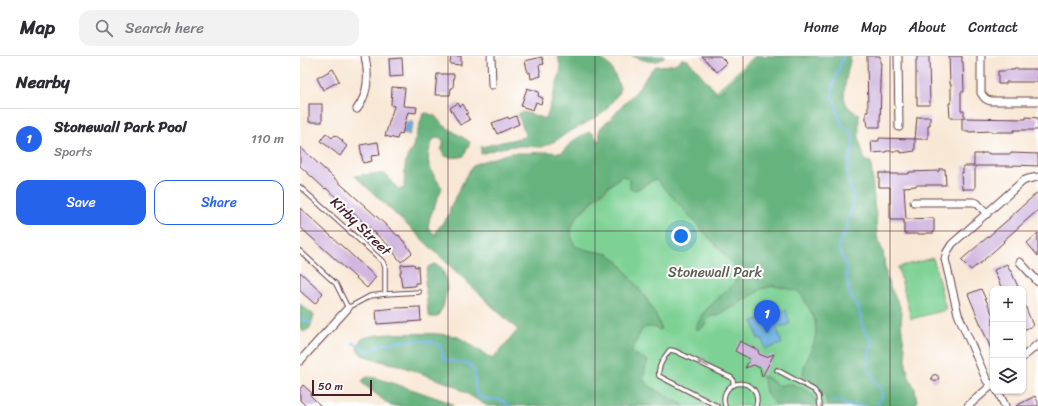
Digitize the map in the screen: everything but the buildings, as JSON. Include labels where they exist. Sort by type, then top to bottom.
[{"type":"street","points":[[357,109],[364,97],[367,87],[368,69],[365,56]]},
{"type":"street","points":[[491,56],[492,85]]},
{"type":"street","points":[[898,56],[898,127]]},
{"type":"street","points":[[981,56],[982,93],[986,100],[1038,101]]},
{"type":"street","points":[[990,383],[987,381],[958,314],[945,259],[952,244],[1023,181],[1038,177]]},
{"type":"street","points":[[914,202],[973,202],[977,203],[987,214]]},
{"type":"street","points":[[1020,262],[1038,282]]},
{"type":"street","points":[[300,361],[348,308]]},
{"type":"street","points":[[1026,354],[1038,344]]},
{"type":"street","points":[[968,406],[990,387]]},
{"type":"street","points":[[999,394],[1005,406]]},
{"type":"lane","name":"Kirby Street","points":[[300,187],[383,262],[385,267],[385,294]]},
{"type":"lane","points":[[300,251],[336,284],[348,308],[370,296],[419,292]]},
{"type":"lane","points":[[716,406],[659,376],[659,368],[669,351],[675,350],[732,378],[734,385]]},
{"type":"lane","points":[[776,370],[814,390],[819,396],[820,406]]},
{"type":"lane","points":[[725,406],[724,402],[727,390],[734,385],[742,383],[747,384],[754,390],[757,397],[756,406]]},
{"type":"green space","points":[[558,56],[597,56],[610,66],[620,88],[618,94],[603,113],[542,147],[512,146],[481,154],[481,147],[524,137],[526,134],[518,114],[524,112],[546,119],[561,70]]},
{"type":"green space","points":[[632,56],[665,56],[657,61],[649,61]]},
{"type":"green space","name":"Stonewall Park","points":[[755,56],[816,56],[888,406],[603,406],[484,299]]},
{"type":"green space","points":[[758,56],[851,56],[844,97],[850,109],[859,114],[859,140],[865,161],[871,162],[877,236],[883,251],[887,279],[902,313],[901,322],[906,365],[909,377],[915,389],[917,402],[915,406],[827,406],[826,398],[822,391],[809,382],[803,374],[816,333],[815,320],[803,297],[797,291],[774,286],[761,289],[734,307],[725,310],[719,316],[712,316],[707,319],[705,325],[700,329],[695,329],[703,313],[735,282],[734,265],[656,179],[638,189],[632,190],[630,189],[627,178],[621,176],[578,216],[573,224],[571,235],[575,246],[609,254],[619,262],[646,298],[658,319],[661,328],[660,330],[653,327],[645,327],[641,331],[631,352],[648,361],[643,379],[649,386],[685,406],[487,406],[453,385],[398,365],[362,355],[357,350],[361,340],[371,336],[396,334],[440,334],[458,337],[492,359],[518,330],[355,176],[385,174],[398,189],[404,189],[407,157],[412,149],[423,114],[427,113],[435,116],[443,125],[470,142],[464,156],[457,157],[445,156],[441,150],[443,146],[443,139],[434,138],[431,146],[428,159],[429,164],[442,188],[430,217],[428,227],[436,236],[436,231],[449,215],[450,208],[466,176],[472,167],[477,163],[510,153],[562,153],[567,146],[589,132],[594,134],[599,142],[599,132],[601,127],[611,119],[625,102],[635,93],[652,69],[656,66],[673,64],[682,59],[688,60],[718,94]]},
{"type":"green space","points":[[933,258],[946,310],[911,319],[898,267]]},
{"type":"green space","points":[[434,264],[441,267],[445,276],[447,289],[443,307],[437,317],[430,317],[428,313],[425,281],[428,267]]},
{"type":"green space","points":[[300,304],[314,315],[310,328],[304,332],[300,329]]},
{"type":"green space","points":[[764,376],[777,385],[791,384],[805,390],[813,396],[817,406],[779,406],[770,399],[766,392],[764,380],[761,377]]},
{"type":"green space","points":[[367,377],[376,378],[414,390],[451,403],[453,406],[391,406],[362,383]]},
{"type":"water","points":[[410,121],[413,124],[409,135],[403,133],[407,122]]},
{"type":"water","points":[[786,310],[790,324],[777,328],[782,344],[765,349],[762,338],[758,339],[753,321]]},
{"type":"waterway","points":[[843,56],[834,82],[832,96],[836,104],[840,122],[851,132],[853,138],[853,148],[847,173],[853,199],[847,228],[839,243],[839,248],[845,264],[847,284],[850,293],[859,309],[863,328],[872,341],[868,366],[873,376],[873,380],[881,389],[882,398],[878,401],[878,406]]},
{"type":"waterway","points":[[300,319],[311,322]]},
{"type":"waterway","points":[[353,343],[367,351],[371,351],[385,344],[405,341],[425,341],[440,345],[443,358],[450,361],[469,364],[472,367],[475,374],[475,387],[477,394],[480,397],[503,401],[508,406]]},
{"type":"waterway","points":[[832,401],[842,401],[846,405],[851,406]]},
{"type":"waterway","points":[[854,406],[866,406]]},
{"type":"place","name":"Stonewall Park Pool","points":[[767,333]]}]
